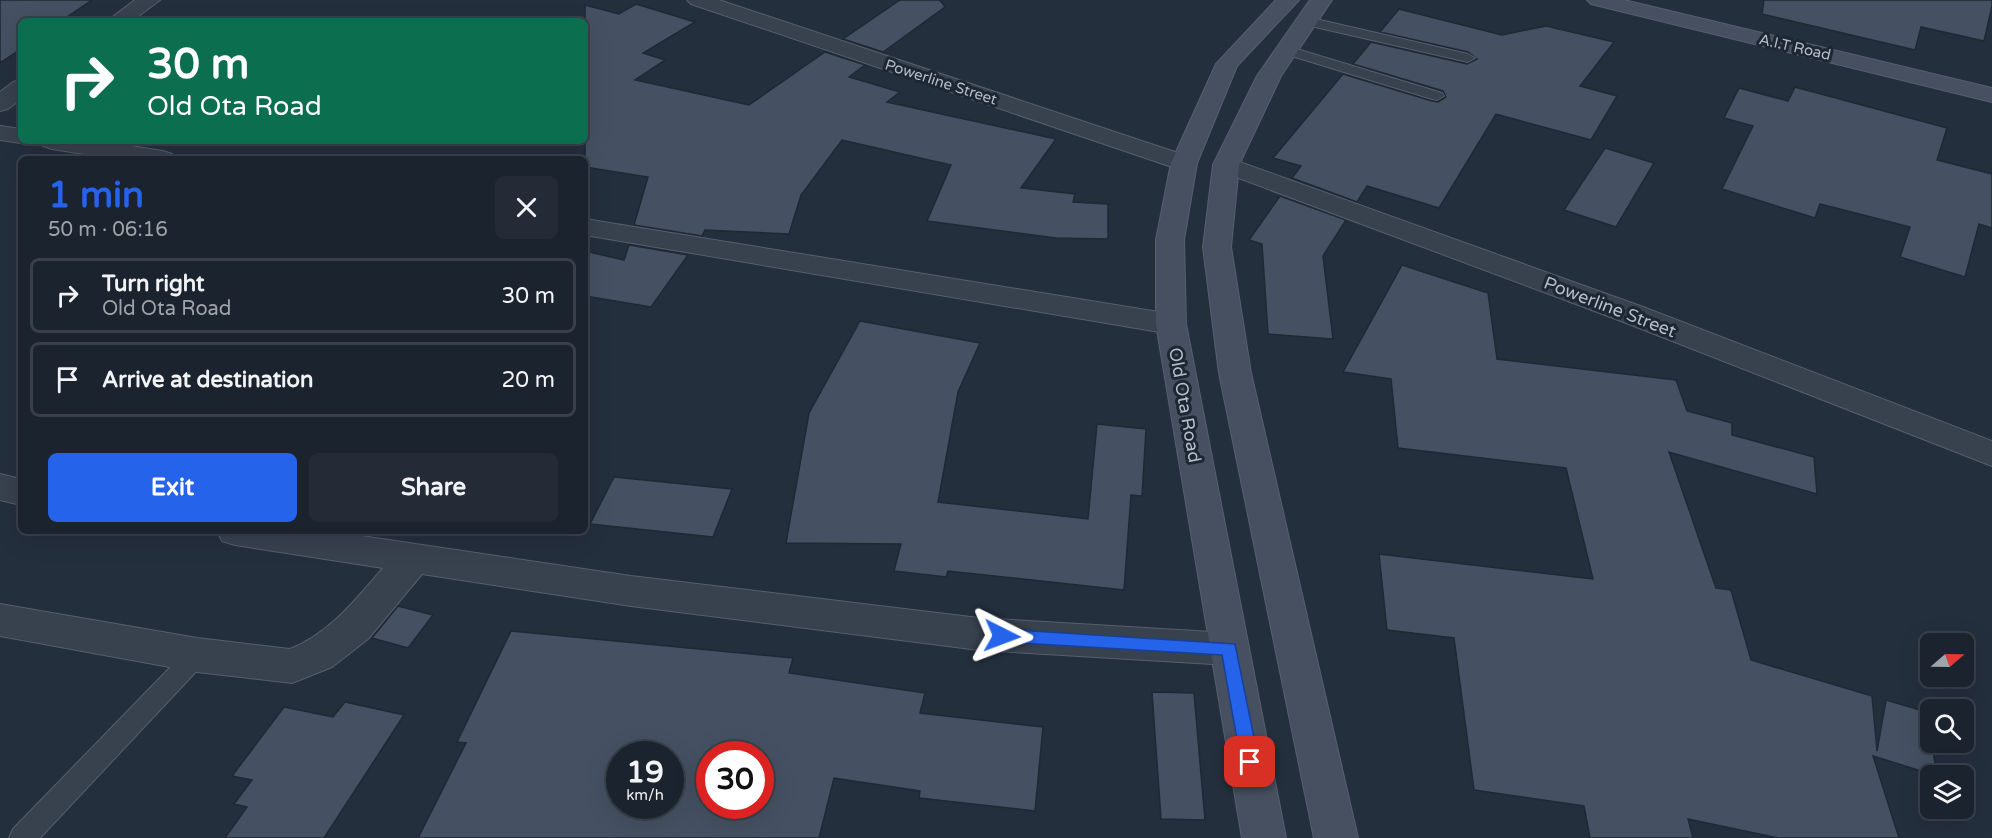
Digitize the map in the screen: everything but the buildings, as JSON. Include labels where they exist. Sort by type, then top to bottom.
[{"type":"street","points":[[122,18],[149,0]]},
{"type":"street","name":"Powerline Street","points":[[698,0],[1184,163]]},
{"type":"street","name":"A.I.T Road","points":[[1598,0],[1992,94]]},
{"type":"street","name":"A.I.T Road","points":[[1642,0],[1992,83]]},
{"type":"street","points":[[1305,7],[1287,50],[1269,76],[1226,165],[1217,246],[1235,373],[1336,838]]},
{"type":"street","name":"Old Ota Road","points":[[1264,838],[1171,324],[1170,240],[1184,163],[1227,64],[1305,7]]},
{"type":"street","points":[[0,85],[18,87]]},
{"type":"street","points":[[0,104],[18,89]]},
{"type":"street","points":[[0,133],[18,136]]},
{"type":"street","points":[[70,144],[144,156]]},
{"type":"street","name":"Powerline Street","points":[[1226,165],[1632,314],[1992,454]]},
{"type":"street","points":[[588,227],[1171,324]]},
{"type":"street","points":[[0,487],[18,491]]},
{"type":"street","points":[[255,534],[631,591],[979,634],[1229,648]]},
{"type":"street","points":[[0,620],[197,655],[291,666],[318,655],[354,628],[414,558]]},
{"type":"lane","points":[[1305,7],[1468,58]]},
{"type":"lane","points":[[1287,50],[1437,96]]},
{"type":"lane","points":[[22,838],[197,655]]},
{"type":"route","points":[[1002,636],[1229,648],[1250,762]]}]
